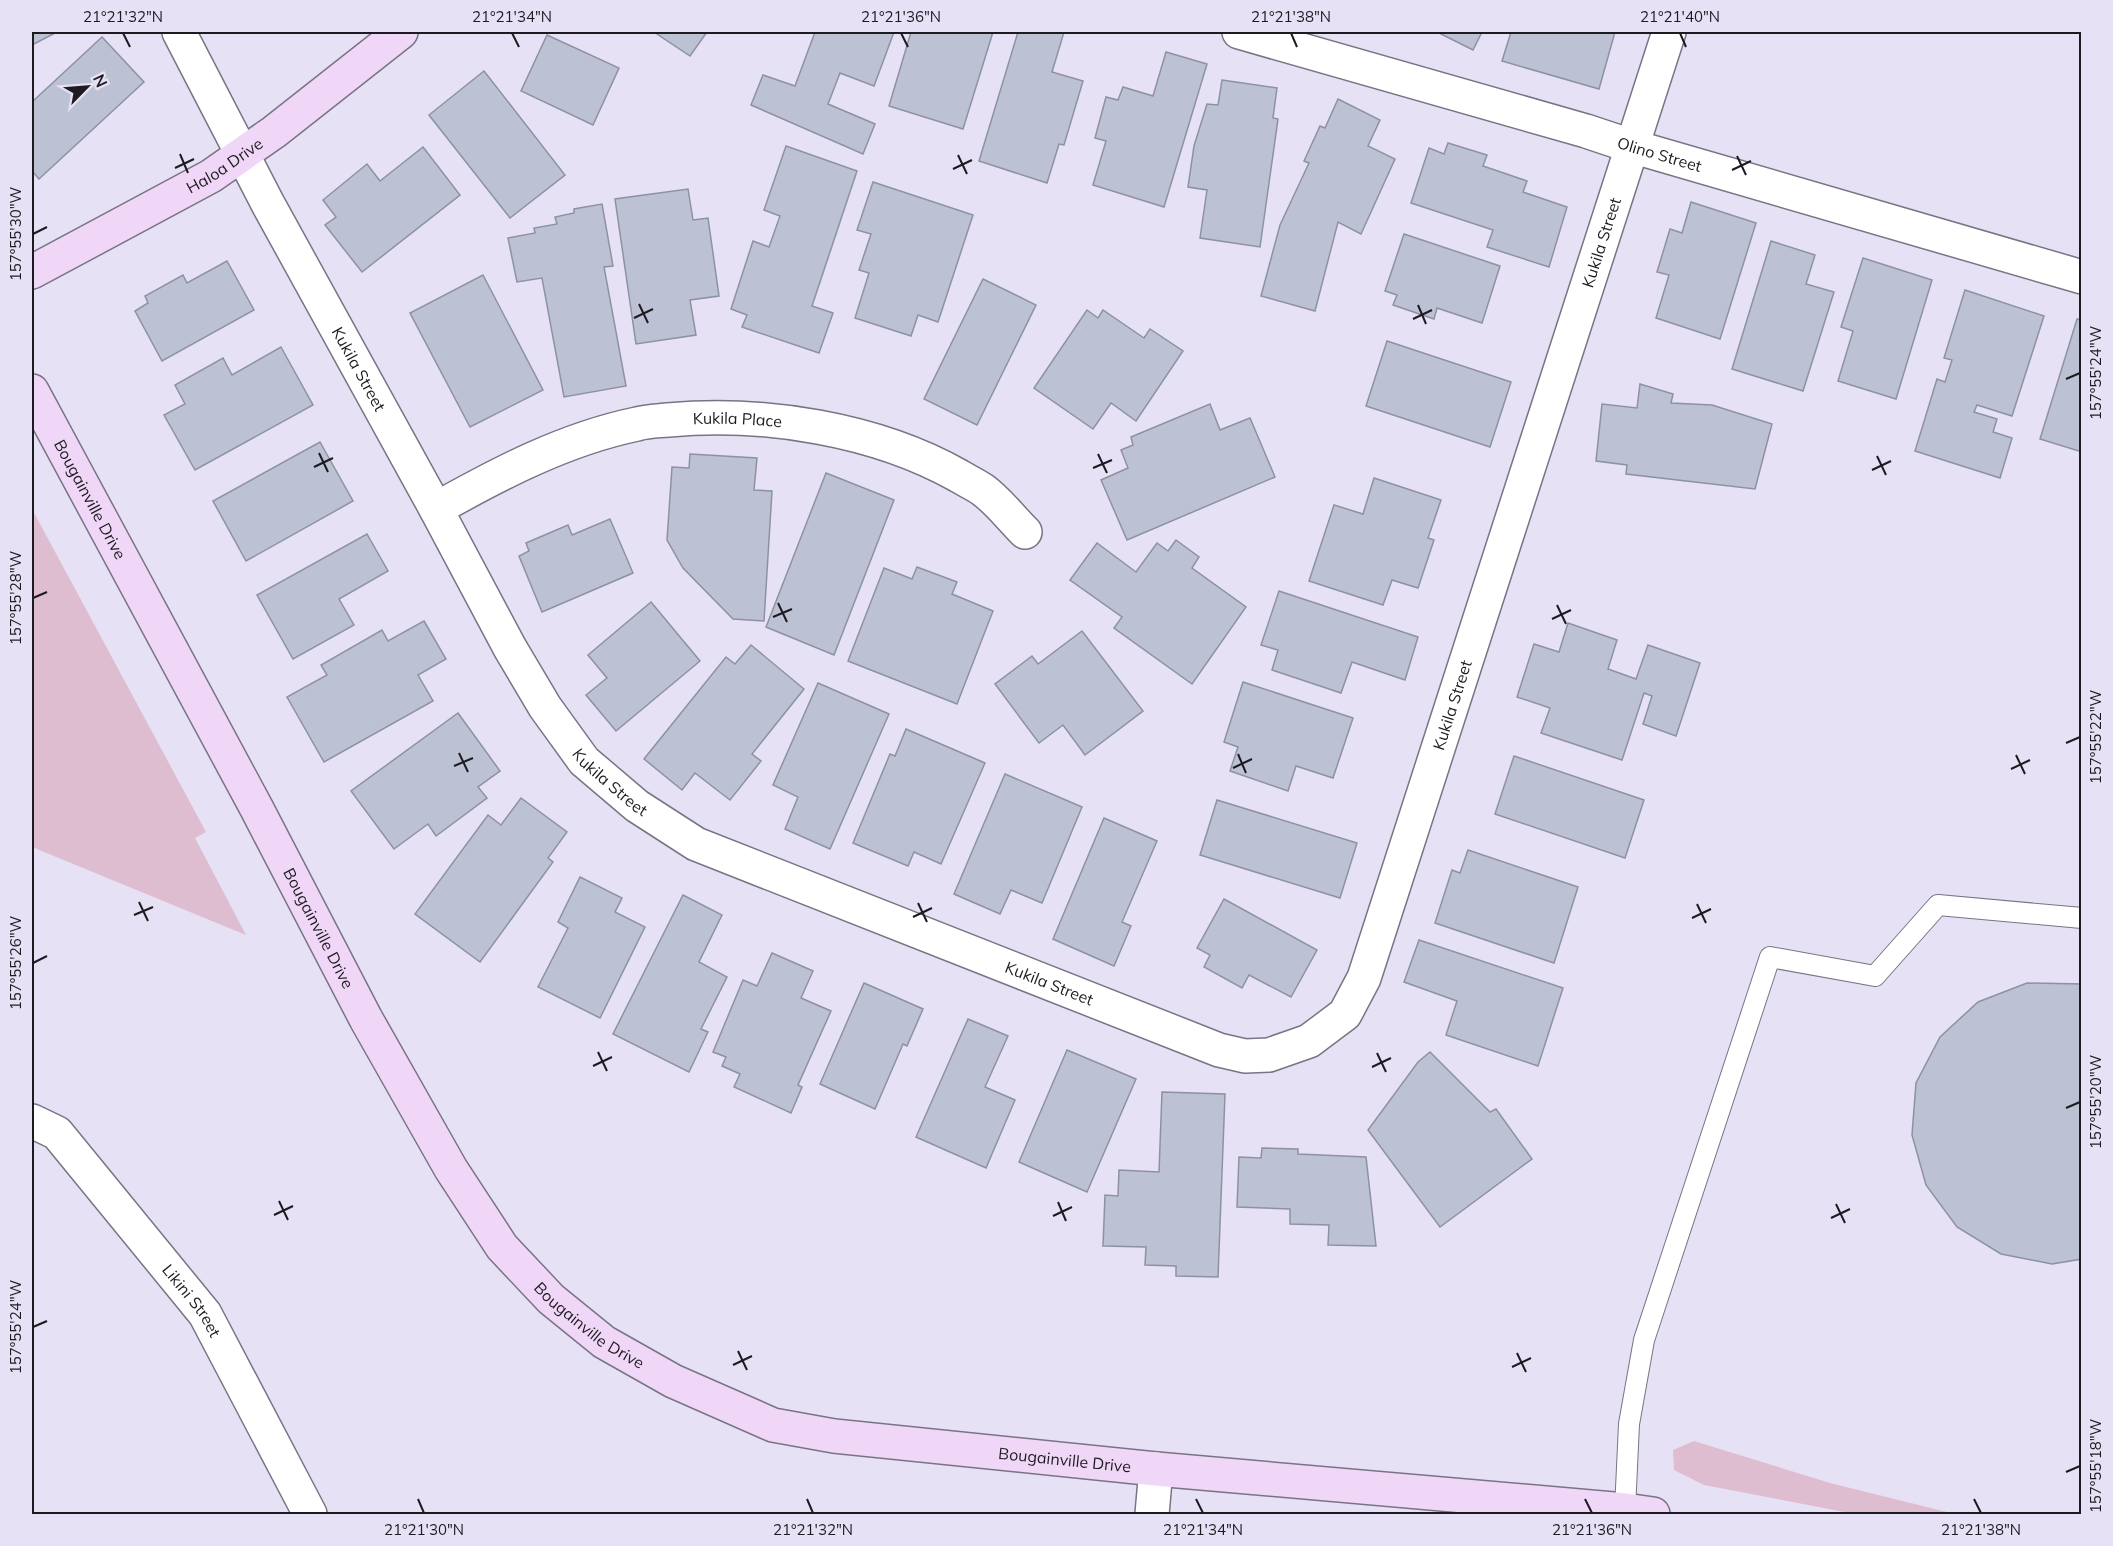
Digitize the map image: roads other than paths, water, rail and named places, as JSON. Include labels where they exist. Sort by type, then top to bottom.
[{"type":"street","name":"Kukila Street","points":[[179,32],[223,114],[241,154],[510,648],[545,707],[584,761],[637,806],[696,844],[1197,1042],[1245,1056],[1269,1055],[1309,1041],[1345,1014],[1364,978],[1669,32]]},
{"type":"street","name":"Haloa Drive","points":[[32,272],[211,176],[274,132],[401,32]]},
{"type":"street","name":"Olino Street","points":[[1239,32],[2082,277]]},
{"type":"street","name":"Bougainville Drive","points":[[32,391],[257,809],[366,1019],[451,1169],[502,1247],[551,1299],[604,1342],[673,1381],[773,1425],[834,1436],[1639,1512]]},
{"type":"street","name":"Kukila Place","points":[[436,509],[502,472],[561,447],[628,426],[696,417],[759,419],[823,429],[882,443],[936,463],[983,490],[1025,532]]},
{"type":"street","name":"Likini Street","points":[[32,1120],[57,1133],[205,1314],[310,1515]]},
{"type":"street","points":[[1152,1515],[1156,1468]]},
{"type":"lane","points":[[1639,1512],[1629,1424],[1644,1340],[1770,957],[1875,976],[1938,905],[2082,918]]}]
